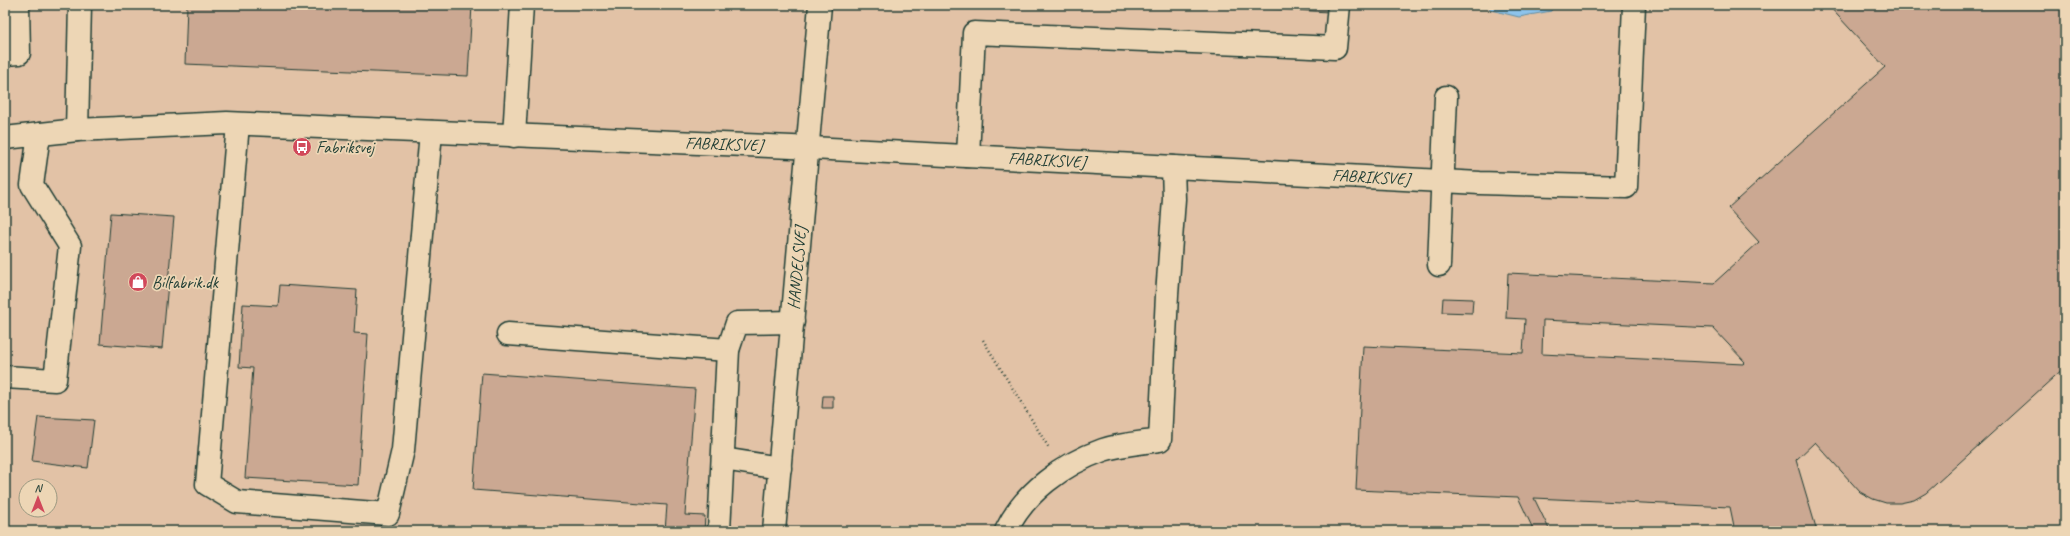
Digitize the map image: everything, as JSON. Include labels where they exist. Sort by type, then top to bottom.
[{"type":"street","points":[[5,54],[19,53],[18,5]]},
{"type":"street","points":[[76,130],[80,5]]},
{"type":"street","points":[[514,136],[522,5]]},
{"type":"street","name":"HANDELSVEJ","points":[[774,531],[820,5]]},
{"type":"street","points":[[968,156],[974,33],[1335,48],[1339,5]]},
{"type":"street","name":"FABRIKSVEJ","points":[[5,138],[76,130],[238,124],[808,148],[1443,181],[1626,188],[1634,5]]},
{"type":"street","points":[[1439,265],[1446,97]]},
{"type":"street","points":[[238,124],[207,484],[237,502],[388,514],[403,450],[431,132]]},
{"type":"street","points":[[5,376],[56,380],[70,246],[32,185],[39,134]]},
{"type":"street","points":[[1006,531],[1025,501],[1044,483],[1062,470],[1103,450],[1160,440],[1167,295],[1174,199],[1173,167]]},
{"type":"street","points":[[719,531],[728,350],[737,323],[793,322]]},
{"type":"street","points":[[508,334],[728,350]]},
{"type":"street","points":[[723,459],[780,468]]},
{"type":"path","points":[[983,340],[1062,470]]},
{"type":"shaded area","points":[[5,5],[2065,5],[2065,531],[5,531]]},
{"type":"water","points":[[1487,5],[1554,5],[1551,11],[1519,17],[1491,10]]},
{"type":"building","points":[[187,5],[472,5],[468,76],[185,64]]},
{"type":"building","points":[[1206,5],[1329,5],[1329,12]]},
{"type":"building","points":[[1828,5],[2065,5],[2065,367],[1926,493],[1914,500],[1900,503],[1886,503],[1873,499],[1860,492],[1815,442],[1796,460],[1817,531],[1735,531],[1730,507],[1534,498],[1550,531],[1534,531],[1518,497],[1356,490],[1363,346],[1523,353],[1525,319],[1506,318],[1508,273],[1714,283],[1759,242],[1728,208],[1885,67]],"holes":[[[1543,320],[1713,328],[1745,362],[1743,364],[1542,354]]]},
{"type":"building","points":[[111,213],[174,217],[162,349],[100,344]]},
{"type":"building","points":[[280,285],[357,290],[354,333],[368,334],[358,485],[245,478],[253,368],[239,367],[243,304],[278,306]]},
{"type":"building","points":[[1443,298],[1473,299],[1472,313],[1442,312]]},
{"type":"building","points":[[482,373],[695,389],[685,515],[705,516],[704,531],[665,531],[667,505],[473,490]]},
{"type":"building","points":[[823,396],[833,396],[833,408],[822,408]]},
{"type":"building","points":[[38,417],[94,420],[88,468],[32,461]]},
{"type":"place","name":"Fabriksvej","points":[[302,147]]},
{"type":"place","name":"Bilfabrik.dk","points":[[138,282]]}]
